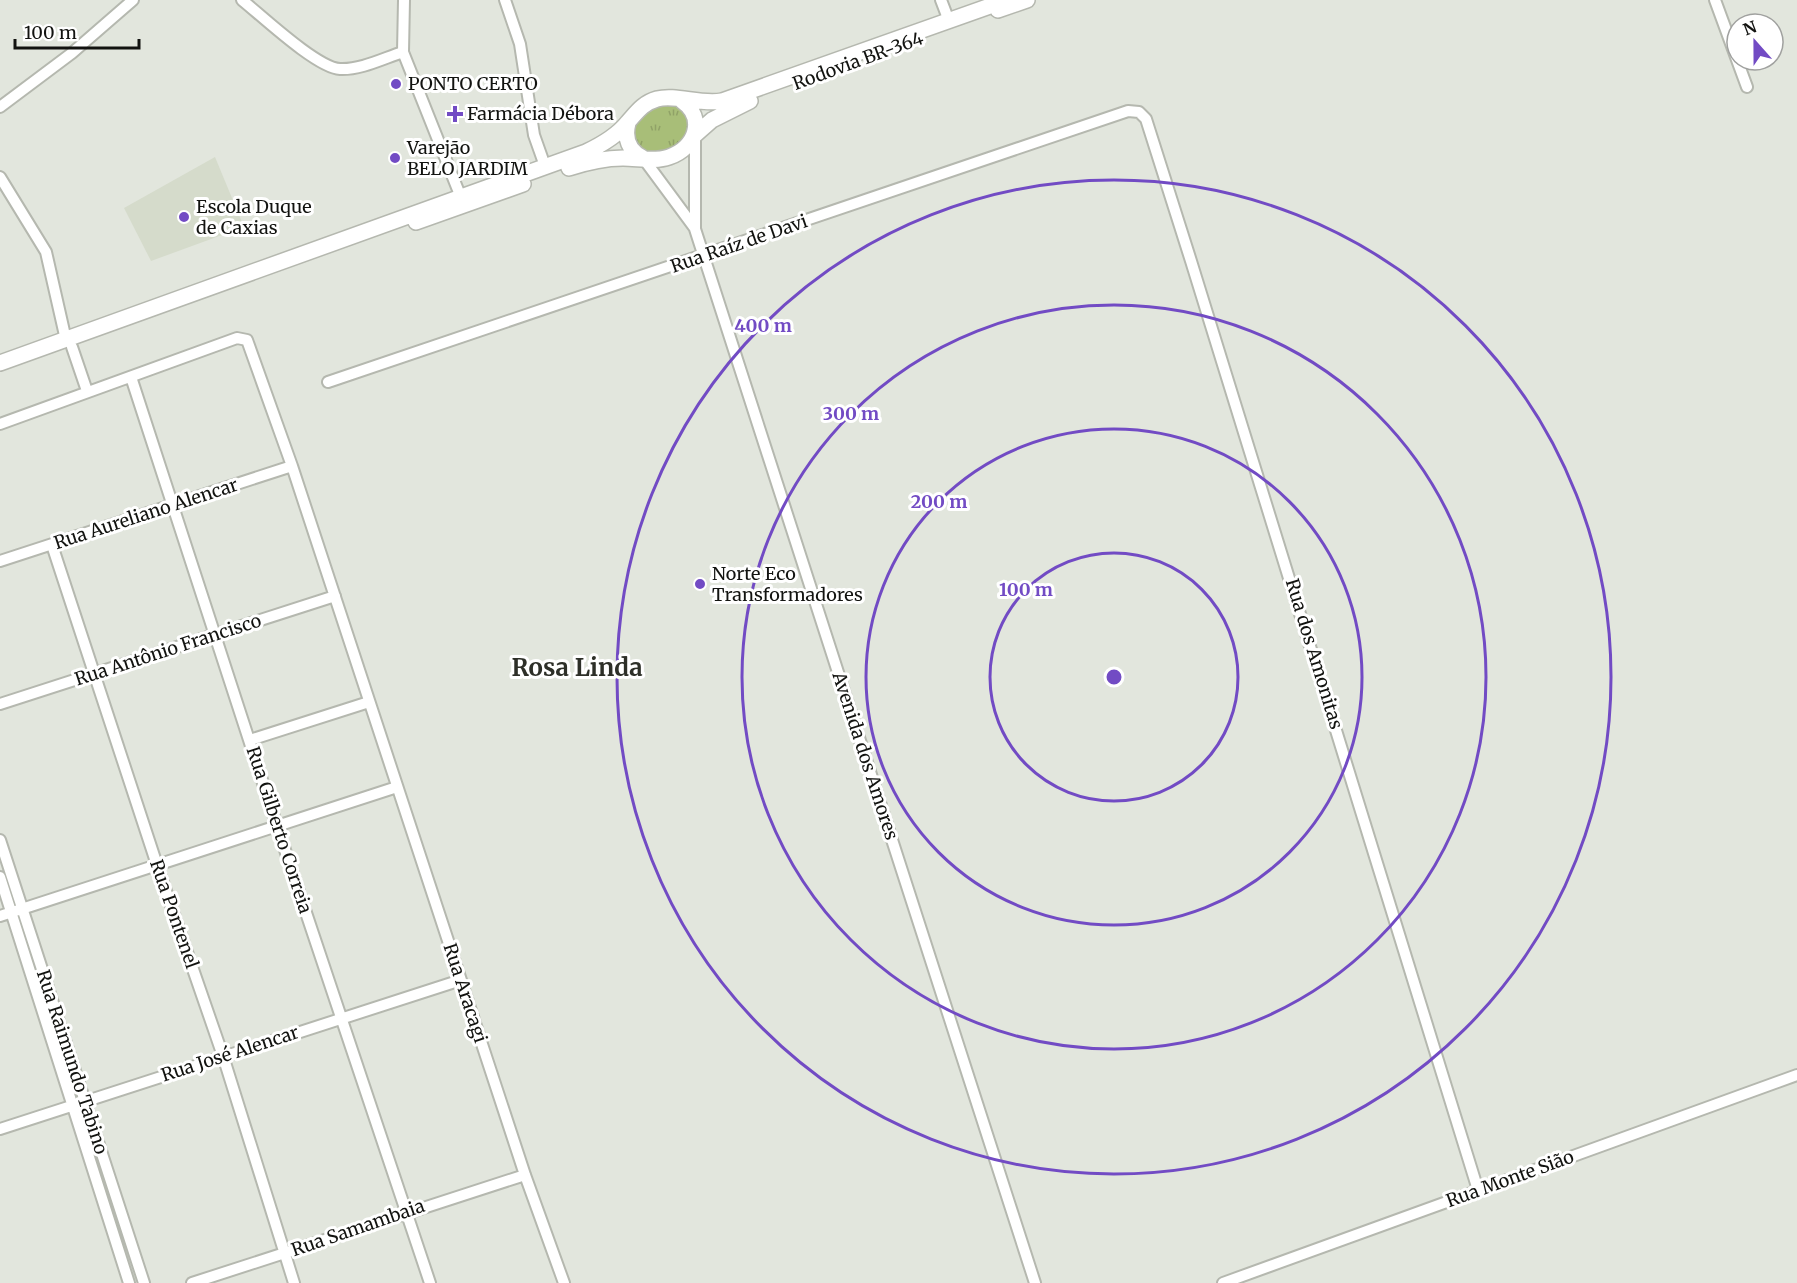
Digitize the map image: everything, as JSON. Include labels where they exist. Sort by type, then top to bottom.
[{"type":"highway","points":[[0,372],[69,343],[460,195],[604,144],[628,123],[636,111],[655,100],[667,98],[710,103],[739,96],[1006,0]]},
{"type":"highway","name":"Rodovia BR-364","points":[[695,135],[722,115],[758,97],[1027,0]]},
{"type":"highway","points":[[0,363],[69,343],[584,163],[602,159],[669,157],[682,150],[695,135],[697,123],[695,114],[682,101]]},
{"type":"highway","points":[[628,123],[627,141],[633,151],[643,158]]},
{"type":"street","points":[[0,107],[72,53],[133,0]]},
{"type":"street","points":[[242,0],[308,53],[330,67],[349,68],[403,52]]},
{"type":"street","points":[[404,0],[403,52],[460,195]]},
{"type":"street","points":[[506,0],[520,44],[534,135],[545,166]]},
{"type":"street","points":[[941,0],[949,21]]},
{"type":"street","points":[[1715,0],[1747,87]]},
{"type":"street","name":"Rua Raíz de Davi","points":[[328,382],[1128,111],[1140,112],[1146,119]]},
{"type":"street","name":"Rua dos Amonitas","points":[[1146,119],[1478,1190]]},
{"type":"street","name":"Avenida dos Amores","points":[[695,135],[695,229]]},
{"type":"street","name":"Avenida dos Amores","points":[[643,158],[695,229],[1035,1283]]},
{"type":"street","points":[[0,177],[46,252],[69,343],[87,391]]},
{"type":"street","points":[[0,424],[237,338],[244,338],[292,466],[369,702],[250,740]]},
{"type":"street","name":"Rua Gilberto Correia","points":[[131,377],[277,826],[430,1283]]},
{"type":"street","name":"Rua Aureliano Alencar","points":[[0,561],[292,466]]},
{"type":"street","name":"Rua Pontenel","points":[[52,545],[157,865],[223,1056],[294,1283]]},
{"type":"street","name":"Rua Antônio Francisco","points":[[0,704],[335,597]]},
{"type":"street","name":"Rua Aracagi","points":[[369,702],[525,1174],[564,1283]]},
{"type":"street","points":[[0,916],[397,787]]},
{"type":"street","name":"Rua Raimundo Tabino","points":[[0,840],[17,910],[72,1104],[129,1283]]},
{"type":"street","name":"Rua Raimundo Tabino","points":[[0,877],[17,910],[85,1101],[144,1283]]},
{"type":"street","name":"Rua José Alencar","points":[[0,1129],[461,980]]},
{"type":"street","name":"Rua Monte Sião","points":[[1223,1283],[1797,1075]]},
{"type":"street","name":"Rua Samambaia","points":[[192,1283],[525,1174]]},
{"type":"street","points":[[124,1269],[137,1263]]},
{"type":"shaded area","name":"Escola Duque de Caxias","points":[[215,157],[244,227],[151,261],[124,208]]},
{"type":"green space","points":[[672,104],[689,116],[688,138],[666,155],[643,155],[631,137],[635,119],[652,107]]},
{"type":"place","name":"PONTO CERTO","points":[[396,84]]},
{"type":"place","name":"Farmácia Débora","points":[[455,114]]},
{"type":"place","name":"Varejão BELO JARDIM","points":[[395,158]]},
{"type":"place","name":"Escola Duque de Caxias","points":[[184,217]]},
{"type":"place","name":"Norte Eco Transformadores","points":[[700,584]]},
{"type":"district","name":"Rosa Linda","points":[[577,668]]}]
